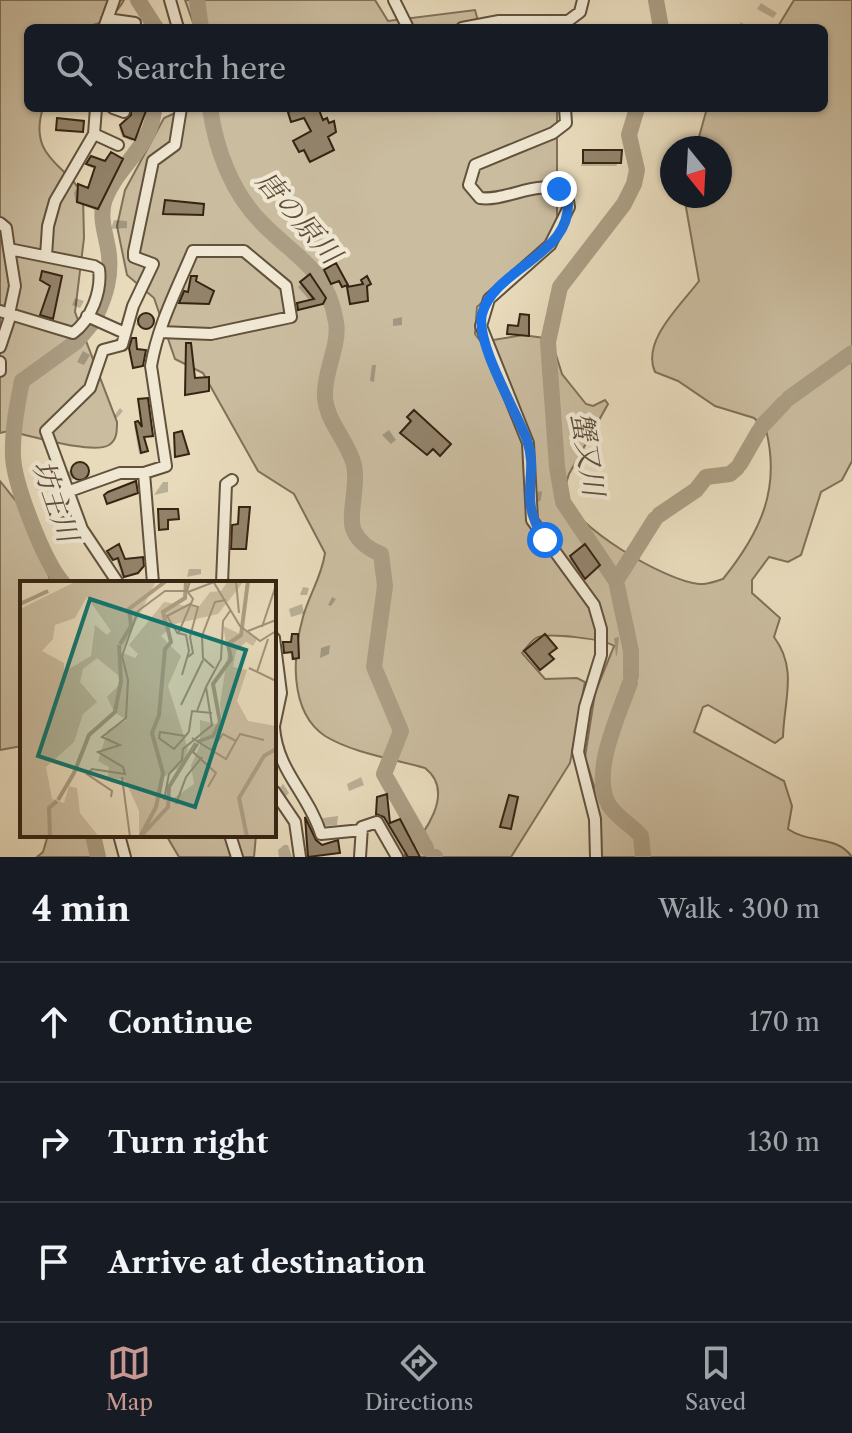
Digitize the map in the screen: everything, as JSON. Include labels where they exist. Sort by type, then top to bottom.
[{"type":"street","points":[[114,0],[106,24],[135,23]]},
{"type":"street","points":[[170,0],[177,24]]},
{"type":"street","points":[[394,0],[406,24]]},
{"type":"street","points":[[483,24],[499,21],[568,21],[580,12],[583,0]]},
{"type":"street","points":[[46,256],[48,226],[55,201],[94,134],[96,112]]},
{"type":"street","points":[[117,581],[82,529],[46,431],[83,397],[103,350],[122,345],[153,264],[134,257],[134,252],[153,161],[175,145],[180,112]]},
{"type":"street","points":[[565,112],[566,123],[553,133],[475,165],[469,185],[480,198],[490,200],[545,187],[559,189],[567,195],[569,207],[550,245],[489,299],[481,326],[528,443],[532,520],[594,605],[601,629],[601,655],[585,707],[578,752],[595,819],[596,857]]},
{"type":"street","points":[[94,134],[118,145]]},
{"type":"street","points":[[0,223],[6,228],[15,286],[0,347]]},
{"type":"street","points":[[7,313],[66,333],[78,330],[101,284],[99,269],[9,249]]},
{"type":"street","points":[[67,492],[120,473],[144,473],[166,466],[151,366],[160,332],[193,251],[244,251],[286,286],[291,317],[211,334],[160,332]]},
{"type":"street","points":[[87,316],[125,333]]},
{"type":"street","points":[[0,362],[0,371]]},
{"type":"street","points":[[144,473],[153,581]]},
{"type":"street","points":[[222,581],[226,484],[232,480]]},
{"type":"street","points":[[276,654],[281,693],[276,717]]},
{"type":"street","points":[[276,738],[280,761],[314,813],[321,834],[362,830],[377,822],[397,857]]},
{"type":"street","points":[[276,794],[295,822],[300,857]]},
{"type":"street","points":[[360,857],[362,830]]},
{"type":"street","points":[[120,837],[125,857]]},
{"type":"street","points":[[231,837],[237,857]]},
{"type":"shaded area","points":[[0,0],[124,0],[116,12],[97,24],[24,24],[24,112],[42,112],[40,125],[45,150],[83,196],[84,238],[75,312],[117,422],[117,432],[109,445],[89,448],[8,431],[0,433]]},
{"type":"shaded area","points":[[185,0],[375,0],[388,21],[475,10],[479,24],[194,24]]},
{"type":"shaded area","points":[[794,0],[852,0],[852,461],[842,480],[821,492],[801,555],[788,562],[769,557],[752,580],[752,593],[780,618],[774,637],[786,661],[788,673],[783,737],[775,743],[708,705],[703,707],[694,732],[784,781],[792,806],[788,829],[805,837],[839,845],[852,857],[599,857],[594,786],[585,757],[595,693],[614,646],[588,639],[542,636],[530,643],[522,653],[545,679],[577,678],[585,682],[570,763],[511,857],[403,857],[434,813],[438,789],[434,778],[425,768],[336,742],[313,725],[305,712],[296,681],[297,647],[303,617],[325,553],[294,494],[258,471],[203,373],[175,359],[154,298],[127,275],[117,226],[125,190],[164,118],[177,112],[557,112],[557,226],[552,238],[477,307],[475,334],[481,342],[523,335],[551,339],[562,374],[586,404],[593,406],[605,400],[608,404],[569,474],[563,493],[583,521],[643,563],[684,581],[699,584],[714,582],[723,579],[736,562],[764,509],[771,472],[766,430],[754,418],[715,406],[678,381],[655,372],[653,348],[673,312],[699,281],[686,208],[732,208],[732,136],[699,136],[706,112],[828,112],[828,24],[779,24]]},
{"type":"shaded area","points":[[0,481],[32,521],[50,581],[20,581],[20,746],[0,750]]},
{"type":"shaded area","points":[[47,837],[98,837],[102,857],[37,857],[43,852]]},
{"type":"shaded area","points":[[167,837],[256,837],[254,857],[179,857]]},
{"type":"building","points":[[131,112],[146,112],[135,140],[124,136],[120,125]]},
{"type":"building","points":[[288,112],[320,112],[323,120],[327,118],[329,123],[334,121],[336,132],[328,137],[334,150],[310,162],[304,150],[299,152],[293,141],[311,131],[304,118],[291,122]]},
{"type":"building","points":[[57,118],[84,121],[83,132],[56,130]]},
{"type":"building","points":[[583,150],[622,150],[621,163],[583,163]]},
{"type":"building","points":[[111,152],[123,159],[98,209],[77,202],[78,184],[88,188],[95,167],[86,164],[91,156],[105,161]]},
{"type":"building","points":[[165,200],[204,204],[203,215],[163,214]]},
{"type":"building","points":[[336,263],[348,285],[342,287],[339,281],[331,284],[324,270]]},
{"type":"building","points":[[42,271],[62,276],[53,319],[40,315],[50,286],[40,280]]},
{"type":"building","points":[[310,274],[326,298],[323,304],[298,310],[297,303],[314,299],[300,282]]},
{"type":"building","points":[[191,276],[197,276],[196,281],[214,291],[209,304],[179,303],[184,291],[188,292]]},
{"type":"building","points":[[367,276],[371,284],[367,286],[368,301],[350,304],[347,287],[363,284],[361,280]]},
{"type":"building","points":[[146,313],[152,315],[152,327],[146,329],[140,327],[138,321],[140,315]]},
{"type":"building","points":[[520,314],[529,315],[529,336],[507,334],[508,325],[518,326]]},
{"type":"building","points":[[132,338],[136,338],[137,349],[146,350],[143,366],[133,368],[129,348]]},
{"type":"building","points":[[186,343],[191,343],[195,378],[209,377],[209,391],[185,395]]},
{"type":"building","points":[[148,398],[153,436],[144,437],[148,451],[141,453],[135,422],[138,421],[142,427],[138,399]]},
{"type":"building","points":[[414,410],[451,444],[440,456],[433,449],[427,455],[400,433],[411,421],[407,417]]},
{"type":"building","points":[[182,431],[189,454],[175,457],[174,433]]},
{"type":"building","points":[[80,462],[89,471],[80,480],[71,471]]},
{"type":"building","points":[[54,475],[58,486],[39,491],[38,477]]},
{"type":"building","points":[[136,481],[138,493],[107,504],[104,495]]},
{"type":"building","points":[[239,507],[250,507],[246,549],[231,549],[232,525],[238,524]]},
{"type":"building","points":[[158,509],[178,509],[179,519],[168,520],[168,529],[159,530]]},
{"type":"building","points":[[65,517],[71,519],[71,531],[65,533],[59,531],[57,525],[59,519]]},
{"type":"building","points":[[119,544],[125,559],[143,557],[144,566],[138,573],[124,577],[118,558],[113,560],[107,551]]},
{"type":"building","points":[[585,544],[600,565],[585,579],[570,556]]},
{"type":"building","points":[[292,634],[298,634],[299,658],[293,659],[292,652],[284,653],[283,642],[291,642]]},
{"type":"building","points":[[545,634],[557,648],[549,654],[554,659],[540,670],[524,651]]},
{"type":"building","points":[[387,794],[390,823],[400,819],[420,857],[408,857],[384,817],[376,814],[377,797]]},
{"type":"building","points":[[509,795],[518,797],[511,829],[500,827]]},
{"type":"building","points":[[305,817],[316,840],[322,845],[338,840],[340,853],[308,857]]},
{"type":"waterway","name":"坊主川","points":[[138,0],[153,24]]},
{"type":"waterway","name":"唐の原川","points":[[197,0],[200,24]]},
{"type":"waterway","name":"蟹又川","points":[[656,0],[660,24]]},
{"type":"waterway","name":"坊主川","points":[[97,314],[109,271],[103,206],[111,187],[148,134],[153,112]]},
{"type":"waterway","name":"唐の原川","points":[[211,112],[221,155],[242,198],[262,223],[318,276],[332,304],[337,330],[326,384],[326,403],[354,465],[352,525],[359,539],[381,554],[385,586],[374,667],[401,731],[384,774],[426,848]]},
{"type":"waterway","name":"蟹又川","points":[[631,676],[631,651],[616,581],[563,502],[557,467],[548,342],[560,287],[624,204],[634,184],[637,170],[629,135],[636,112]]},
{"type":"waterway","name":"坊主川","points":[[61,581],[47,558],[24,503],[13,456],[14,428],[22,381],[76,342],[93,322]]},
{"type":"waterway","points":[[789,398],[852,353]]},
{"type":"waterway","points":[[762,426],[784,403]]},
{"type":"waterway","points":[[740,464],[759,431]]},
{"type":"waterway","points":[[659,515],[696,490],[706,477],[730,474],[737,468]]},
{"type":"waterway","points":[[616,581],[655,519]]},
{"type":"waterway","name":"蟹又川","points":[[630,683],[608,744],[604,761],[604,792],[616,814],[641,836],[643,857]]},
{"type":"waterway","name":"坊主川","points":[[93,837],[98,857]]},
{"type":"route","points":[[545,540],[532,520],[528,443],[481,326],[489,299],[550,245],[560,229],[569,207],[567,195],[559,189]]}]
